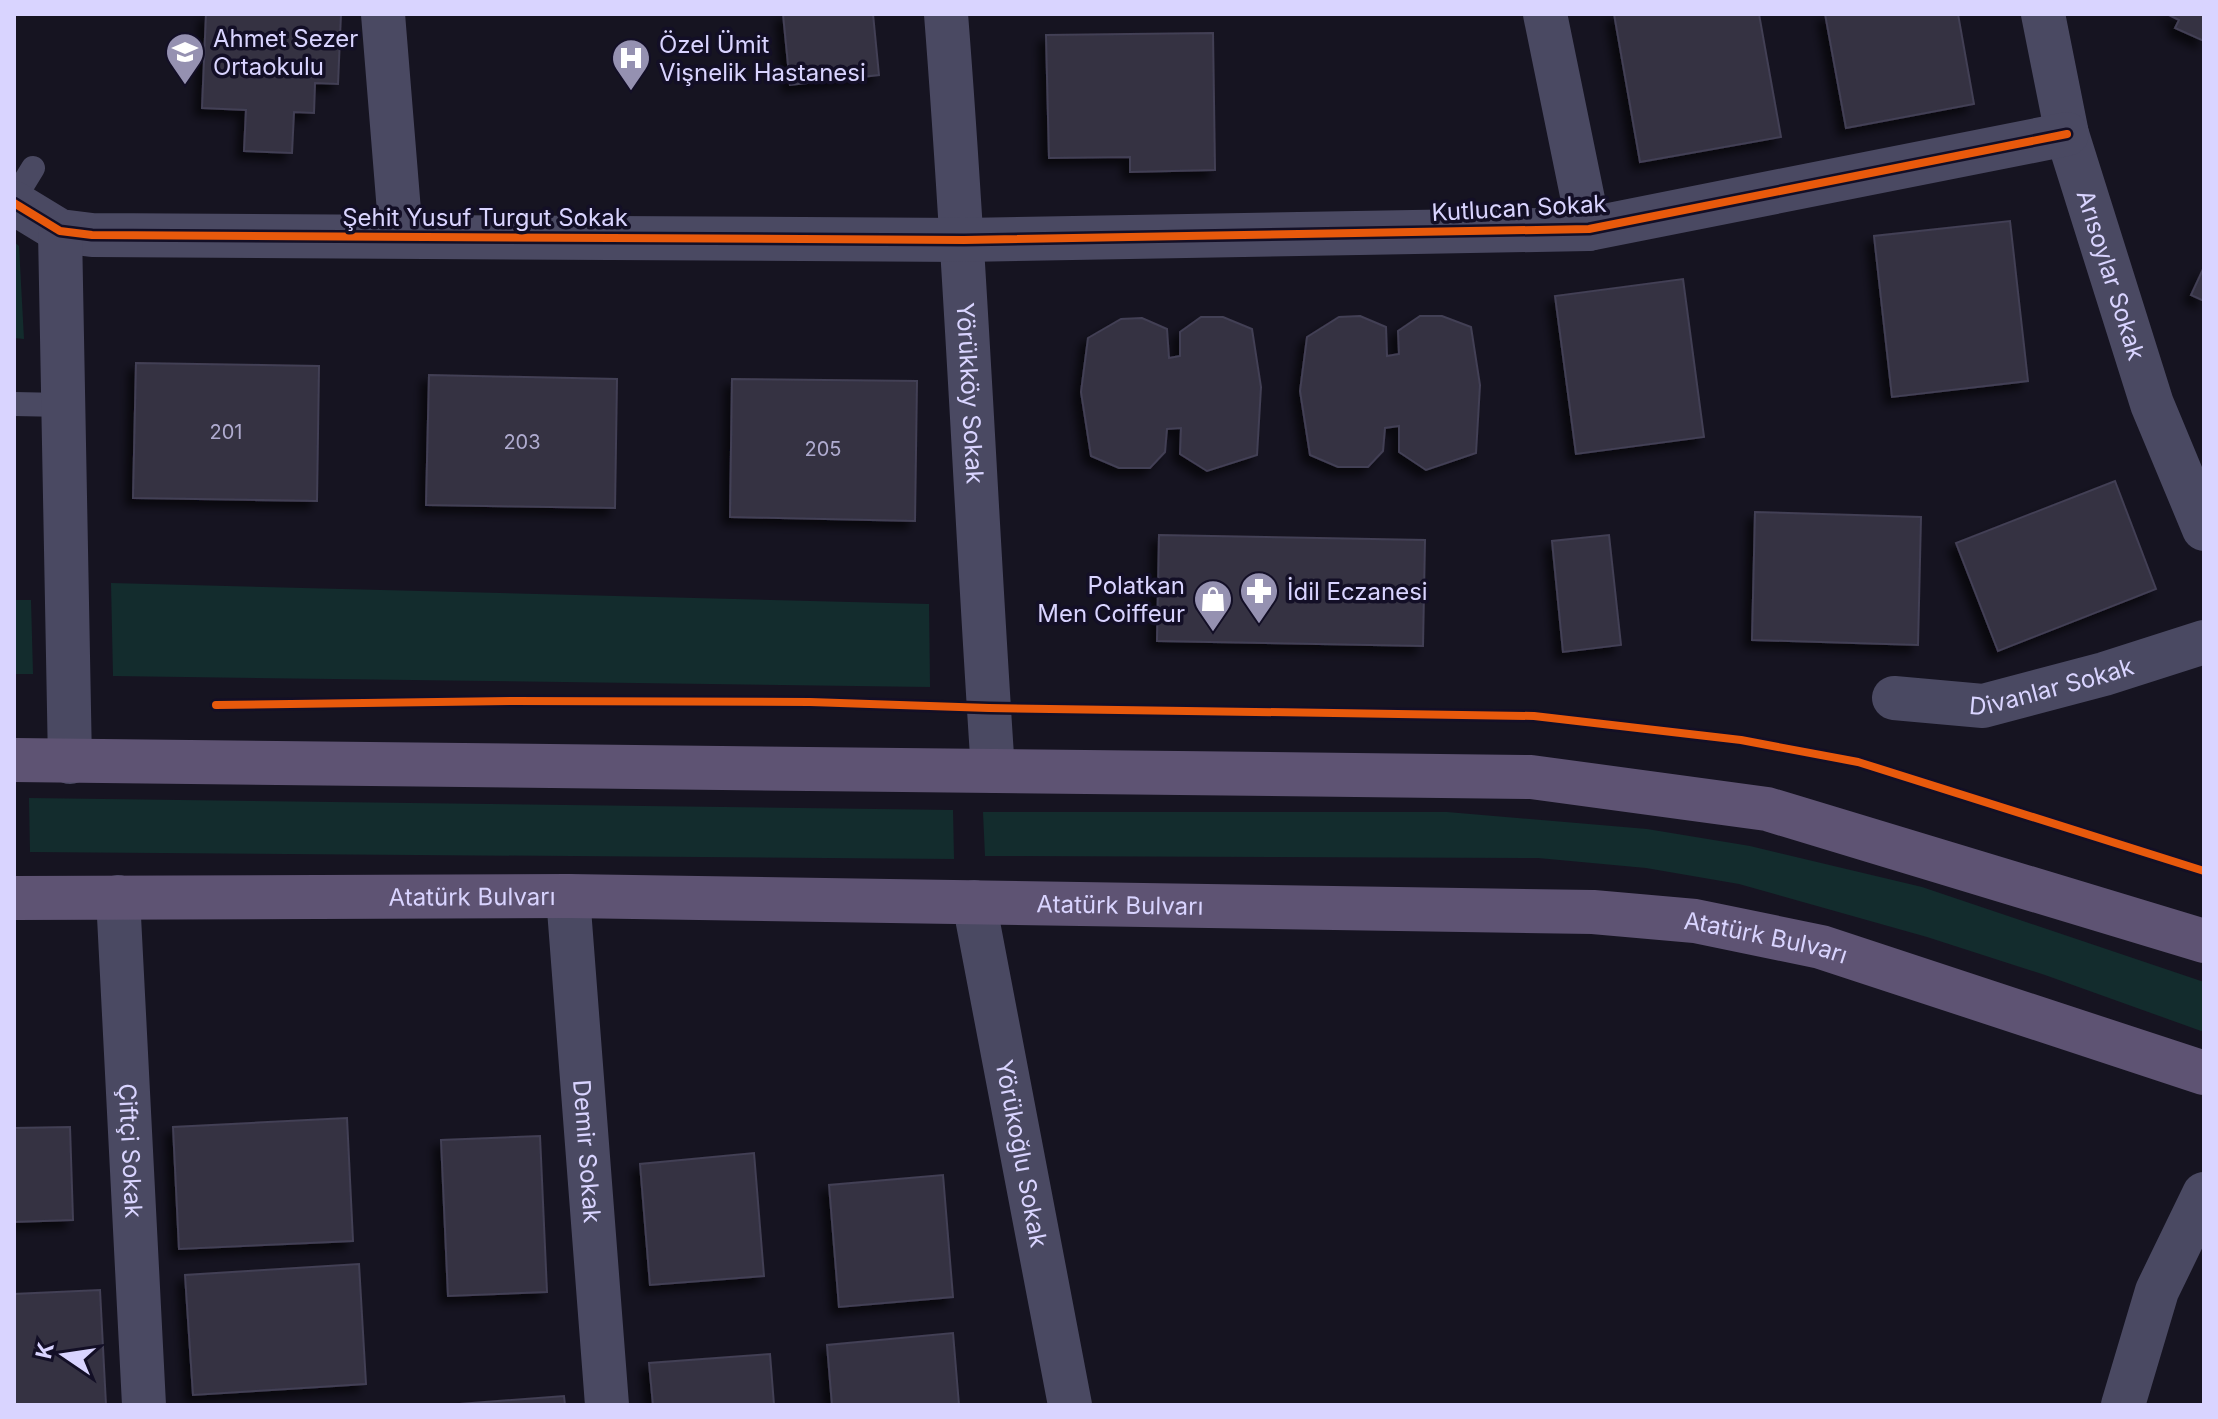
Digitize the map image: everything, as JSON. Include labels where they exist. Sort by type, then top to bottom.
[{"type":"main road","points":[[14,760],[1531,777],[1767,809],[2204,941]]},
{"type":"main road","name":"Atatürk Bulvarı","points":[[14,898],[568,896],[1593,912],[1695,921],[1821,947],[2204,1073]]},
{"type":"street","points":[[383,14],[401,236]]},
{"type":"street","name":"Yörükköy Sokak","points":[[946,14],[964,240],[979,562],[993,771]]},
{"type":"street","points":[[1545,14],[1589,229]]},
{"type":"street","name":"Arısoylar Sokak","points":[[2043,14],[2067,134],[2152,404],[2204,529]]},
{"type":"street","name":"Kutlucan Sokak","points":[[964,240],[1589,229],[2067,134]]},
{"type":"street","name":"Şehit Yusuf Turgut Sokak","points":[[20,190],[60,231],[92,235],[964,240]]},
{"type":"street","points":[[60,231],[70,762]]},
{"type":"street","name":"Divanlar Sokak","points":[[1894,698],[1983,706],[2104,674],[2204,642]]},
{"type":"street","name":"Demir Sokak","points":[[568,896],[607,1405]]},
{"type":"street","name":"Çiftçi Sokak","points":[[118,897],[144,1405]]},
{"type":"street","name":"Yörükoğlu Sokak","points":[[974,902],[1070,1405]]},
{"type":"street","points":[[2123,1405],[2157,1291],[2204,1194]]},
{"type":"lane","points":[[14,404],[63,405]]},
{"type":"green space","points":[[14,242],[19,246],[24,339],[14,338]]},
{"type":"green space","points":[[111,583],[929,604],[930,687],[113,676]]},
{"type":"green space","points":[[14,600],[31,600],[33,674],[14,674]]},
{"type":"green space","points":[[29,798],[953,810],[954,859],[30,852]]},
{"type":"green space","points":[[983,812],[1447,812],[1647,829],[1750,846],[1922,887],[2204,982],[2204,1032],[1927,937],[1739,884],[1646,868],[1538,858],[985,856]]},
{"type":"building","points":[[206,14],[341,14],[338,84],[315,83],[314,113],[294,112],[292,153],[244,151],[246,110],[202,108]]},
{"type":"building","points":[[783,14],[873,14],[879,75],[790,85]]},
{"type":"building","points":[[1614,14],[1759,14],[1781,137],[1640,162]]},
{"type":"building","points":[[1825,14],[1958,14],[1974,104],[1846,128]]},
{"type":"building","points":[[2167,14],[2204,14],[2204,41],[2175,28],[2179,20]]},
{"type":"building","points":[[1213,33],[1215,170],[1130,172],[1130,157],[1049,158],[1046,35]]},
{"type":"building","points":[[2010,221],[2028,381],[1892,397],[1874,236]]},
{"type":"building","points":[[2204,267],[2204,301],[2191,295]]},
{"type":"building","points":[[1683,279],[1704,437],[1576,454],[1555,296]]},
{"type":"building","points":[[1360,316],[1386,327],[1387,356],[1399,354],[1398,331],[1420,316],[1442,316],[1471,327],[1480,385],[1476,453],[1426,470],[1399,452],[1399,426],[1385,428],[1383,451],[1368,467],[1338,467],[1310,455],[1300,391],[1307,337],[1339,317]]},
{"type":"building","points":[[1201,317],[1223,317],[1252,329],[1261,387],[1257,455],[1207,471],[1180,454],[1181,428],[1167,429],[1165,452],[1150,468],[1119,468],[1091,456],[1081,392],[1088,338],[1121,319],[1142,318],[1167,329],[1169,358],[1180,356],[1180,332]]},
{"type":"building","points":[[136,363],[319,366],[317,501],[133,498]]},
{"type":"building","points":[[429,375],[617,379],[615,508],[426,505]]},
{"type":"building","points":[[732,379],[917,381],[915,521],[730,517]]},
{"type":"building","points":[[2115,481],[2156,589],[1998,651],[1956,543]]},
{"type":"building","points":[[1755,512],[1921,517],[1918,645],[1752,640]]},
{"type":"building","points":[[1159,535],[1425,540],[1423,646],[1157,641]]},
{"type":"building","points":[[1609,535],[1621,645],[1563,652],[1552,541]]},
{"type":"building","points":[[347,1118],[353,1241],[179,1249],[173,1127]]},
{"type":"building","points":[[70,1127],[73,1220],[14,1222],[14,1128]]},
{"type":"building","points":[[540,1136],[547,1292],[448,1296],[441,1140]]},
{"type":"building","points":[[754,1153],[764,1276],[650,1285],[640,1164]]},
{"type":"building","points":[[943,1175],[953,1297],[839,1307],[829,1185]]},
{"type":"building","points":[[359,1264],[366,1384],[193,1395],[185,1275]]},
{"type":"building","points":[[100,1290],[106,1405],[14,1405],[14,1294]]},
{"type":"building","points":[[953,1333],[959,1405],[832,1405],[827,1345]]},
{"type":"building","points":[[770,1354],[774,1405],[653,1405],[649,1363]]},
{"type":"building","points":[[564,1396],[565,1405],[460,1405],[460,1404]]},
{"type":"cycle path","points":[[14,203],[60,231],[92,235],[964,240],[1589,229],[2067,134]]},
{"type":"cycle path","points":[[216,705],[514,701],[810,702],[989,708],[1534,716],[1741,740],[1858,762],[2204,871]]},
{"type":"place","name":"Ahmet Sezer Ortaokulu","points":[[185,86]]},
{"type":"place","name":"Özel Ümit Vişnelik Hastanesi","points":[[631,92]]},
{"type":"place","name":"İdil Eczanesi","points":[[1259,625]]},
{"type":"place","name":"Polatkan Men Coiffeur","points":[[1213,633]]}]
